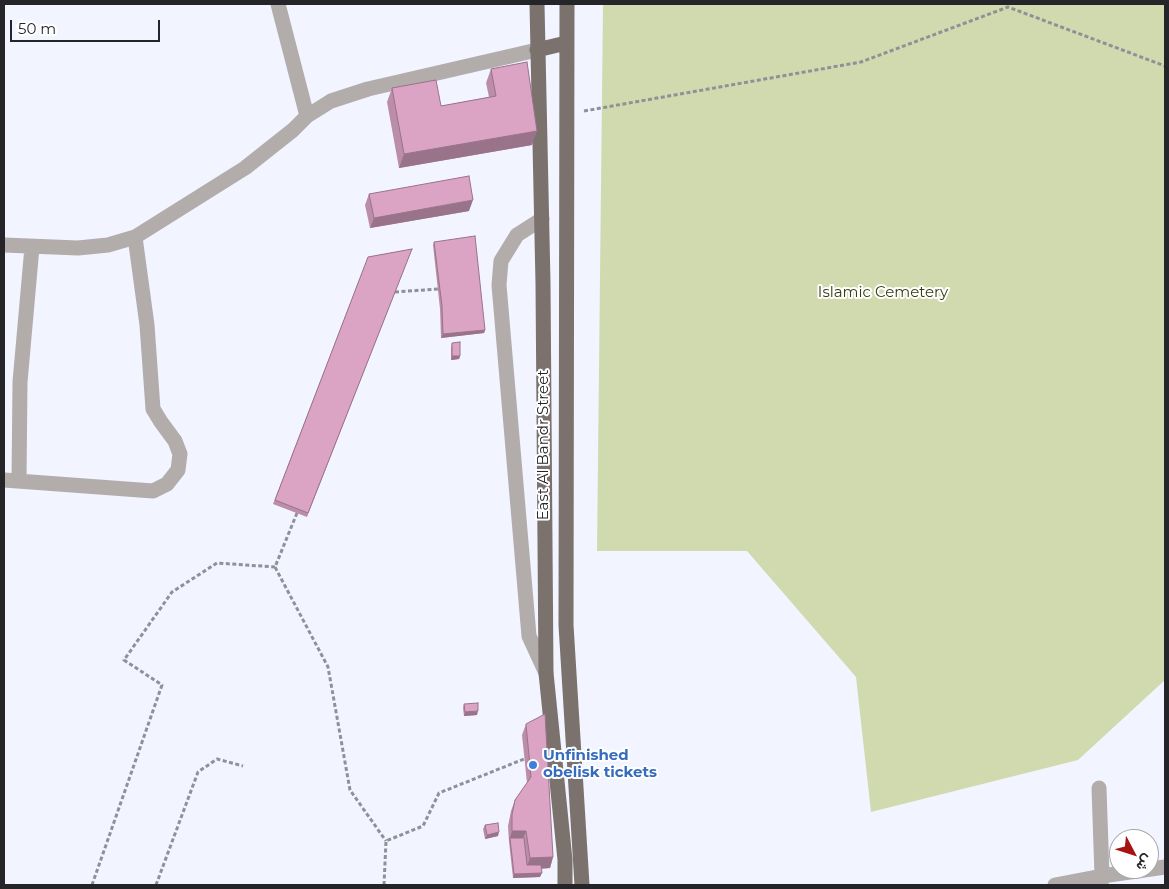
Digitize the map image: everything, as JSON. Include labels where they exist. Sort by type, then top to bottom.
[{"type":"main road","name":"East Al Bandr Street","points":[[538,4],[546,673],[552,720],[565,885]]},
{"type":"main road","name":"East Al Bandr Street","points":[[567,4],[566,624],[582,885]]},
{"type":"main road","points":[[538,50],[566,43]]},
{"type":"main road","points":[[545,625],[566,624]]},
{"type":"main road","points":[[552,720],[572,720]]},
{"type":"street","points":[[278,4],[306,116]]},
{"type":"street","points":[[4,245],[78,248],[108,245],[135,237],[245,168],[293,130],[306,116],[332,101],[354,93],[538,50]]},
{"type":"street","points":[[542,219],[517,235],[501,261],[499,285],[529,636],[546,673]]},
{"type":"street","points":[[4,480],[153,491],[167,484],[178,470],[180,454],[175,441],[153,409],[147,326],[135,237]]},
{"type":"street","points":[[19,480],[20,382],[32,247]]},
{"type":"street","points":[[1099,788],[1101,880]]},
{"type":"street","points":[[1055,885],[1101,880],[1165,868]]},
{"type":"path","points":[[566,114],[861,62],[1008,7],[1165,66]]},
{"type":"path","points":[[394,292],[438,289]]},
{"type":"path","points":[[275,567],[297,513]]},
{"type":"path","points":[[92,885],[162,685],[124,660],[172,592],[217,563],[275,567]]},
{"type":"path","points":[[275,567],[328,667],[350,790],[386,841],[384,885]]},
{"type":"path","points":[[156,885],[198,772],[217,760],[243,766]]},
{"type":"path","points":[[386,841],[423,826],[439,793],[524,760]]},
{"type":"green space","name":"Islamic Cemetery","points":[[603,4],[1165,4],[1165,680],[1078,760],[871,812],[856,677],[747,551],[597,551]]},
{"type":"building","points":[[527,62],[537,131],[404,154],[392,88],[436,80],[441,106],[496,96],[491,69]]},
{"type":"building","points":[[469,176],[473,200],[374,218],[369,194]]},
{"type":"building","points":[[475,236],[485,330],[443,334],[442,306],[434,242]]},
{"type":"building","points":[[412,249],[308,513],[275,500],[368,257]]},
{"type":"building","points":[[460,342],[460,356],[452,356],[452,343]]},
{"type":"building","points":[[478,703],[478,711],[465,712],[464,704]]},
{"type":"building","points":[[545,714],[553,857],[530,858],[526,831],[512,831],[512,815],[515,800],[531,777],[526,724]]},
{"type":"building","points":[[498,823],[499,832],[487,835],[485,825]]},
{"type":"building","points":[[510,838],[524,838],[527,865],[541,865],[542,873],[514,874]]},
{"type":"place","name":"Unfinished obelisk tickets","points":[[533,765]]}]
